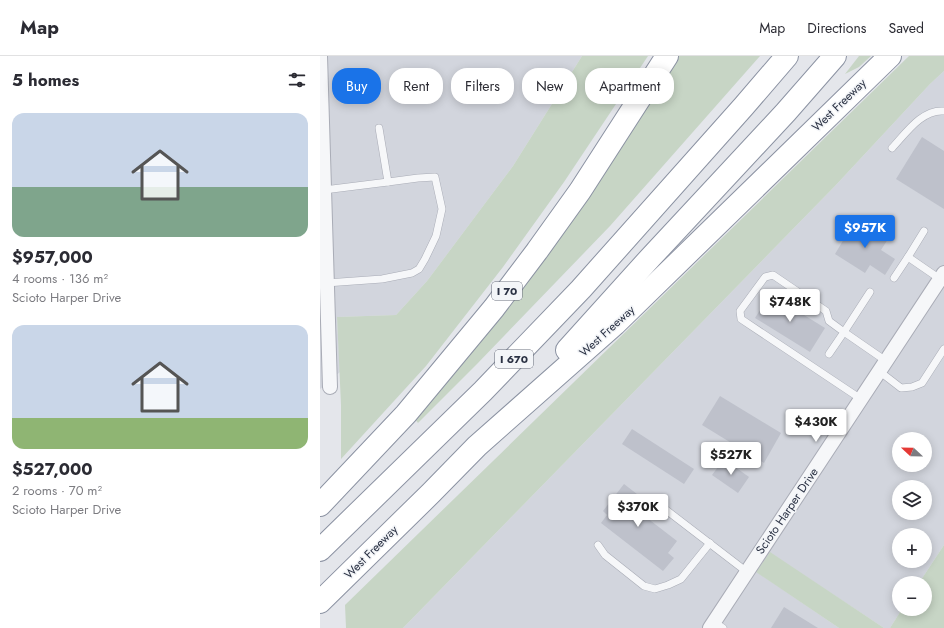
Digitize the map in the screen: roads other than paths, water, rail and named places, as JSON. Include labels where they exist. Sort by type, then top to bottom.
[{"type":"highway","name":"I 70","points":[[320,505],[406,414],[494,308],[580,192],[667,56]]},
{"type":"highway","name":"I 670","points":[[320,550],[483,391],[581,289],[787,56]]},
{"type":"highway","name":"I 670","points":[[477,446],[786,112],[835,56]]},
{"type":"highway","name":"West Freeway","points":[[320,602],[477,446],[615,324],[890,56]]},
{"type":"street","points":[[320,56],[321,151],[324,190],[322,228],[326,283],[325,373],[330,387]]},
{"type":"street","name":"Scioto Harper Drive","points":[[715,626],[747,572],[942,276]]},
{"type":"lane","points":[[892,148],[918,120],[939,110],[944,111]]},
{"type":"lane","points":[[379,128],[388,182]]},
{"type":"lane","points":[[324,190],[435,177],[442,209],[436,236],[419,269],[382,279],[326,283]]},
{"type":"lane","points":[[894,278],[924,231]]},
{"type":"lane","points":[[908,257],[942,276]]},
{"type":"lane","points":[[861,399],[741,319],[740,311],[765,277],[773,276],[826,311],[829,322],[844,332],[883,366],[901,388],[912,387],[922,383],[944,349]]},
{"type":"lane","points":[[829,354],[870,292]]},
{"type":"lane","points":[[661,506],[747,572]]},
{"type":"lane","points":[[598,545],[605,555],[644,586],[655,589],[681,579],[710,543]]}]
